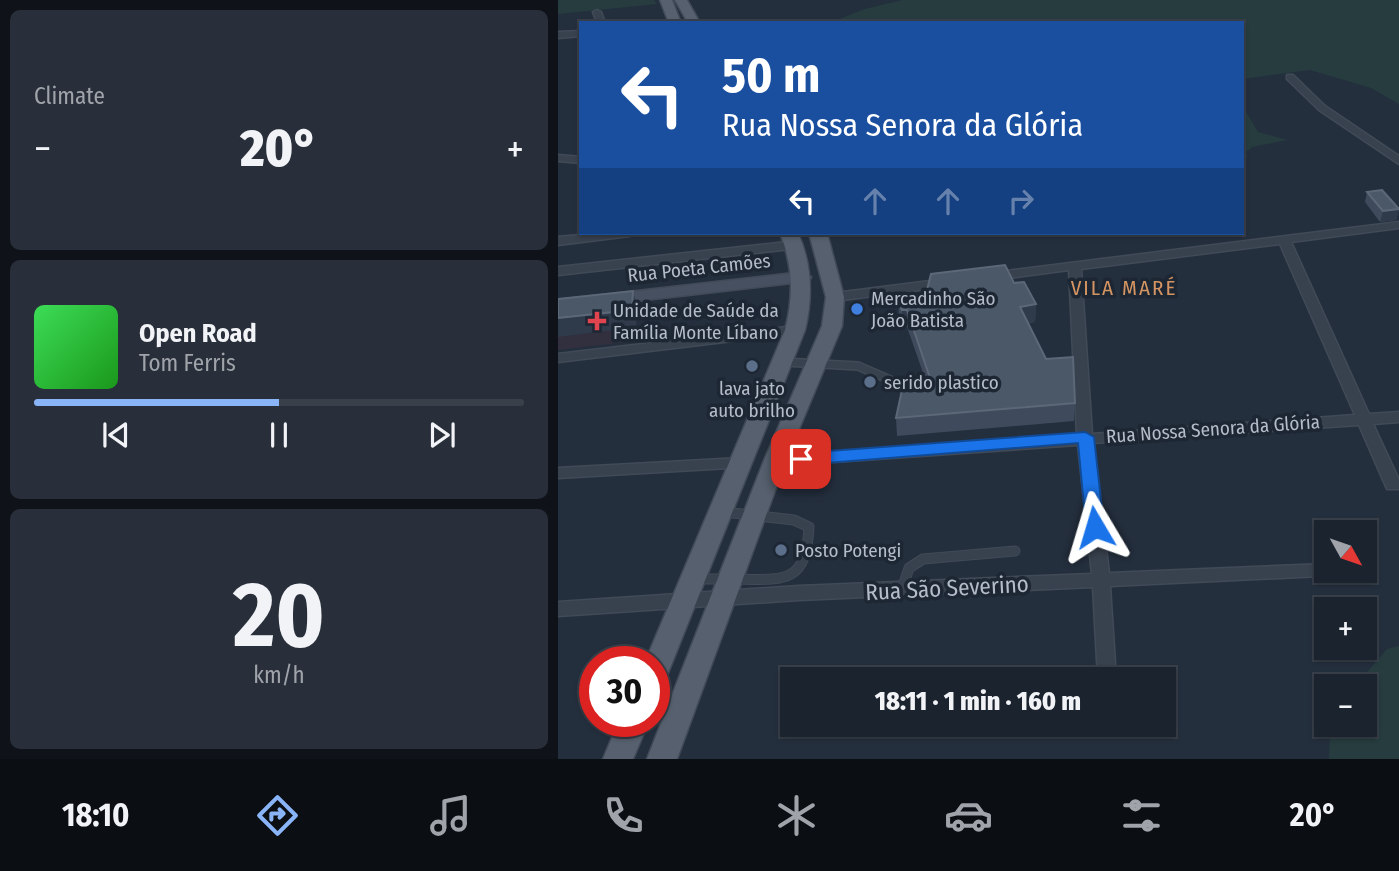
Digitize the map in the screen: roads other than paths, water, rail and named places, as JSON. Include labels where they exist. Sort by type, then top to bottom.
[{"type":"main road","points":[[666,0],[674,21]]},
{"type":"main road","points":[[681,0],[693,21]]},
{"type":"main road","points":[[662,759],[775,461],[832,326],[835,297],[819,235]]},
{"type":"main road","points":[[666,646],[795,330],[800,312],[803,277],[792,239]]},
{"type":"main road","points":[[618,759],[627,737]]},
{"type":"street","points":[[597,12],[600,21]]},
{"type":"street","points":[[558,35],[579,33]]},
{"type":"street","points":[[1290,77],[1322,107],[1399,161]]},
{"type":"street","points":[[558,158],[579,159]]},
{"type":"street","points":[[981,278],[1399,225]]},
{"type":"street","points":[[558,240],[609,235]]},
{"type":"street","points":[[558,271],[792,239]]},
{"type":"street","points":[[1284,240],[1393,485]]},
{"type":"street","points":[[1075,266],[1085,437],[1101,581],[1106,667]]},
{"type":"street","name":"Rua Poeta Camões","points":[[558,305],[803,277]]},
{"type":"street","points":[[835,297],[955,281]]},
{"type":"street","points":[[558,358],[795,330]]},
{"type":"street","name":"Rua Nossa Senora da Glória","points":[[775,461],[1085,437],[1399,417]]},
{"type":"street","points":[[558,473],[741,463]]},
{"type":"street","name":"Rua São Severino","points":[[558,609],[684,603],[726,589],[799,593],[902,590],[1314,571]]},
{"type":"lane","points":[[783,362],[858,366],[911,389]]},
{"type":"lane","points":[[694,580],[726,589],[785,578],[798,572],[803,565],[809,527],[803,522],[721,512]]},
{"type":"lane","points":[[902,590],[909,568],[923,559],[1015,551]]},
{"type":"place","name":"Mercadinho São João Batista","points":[[857,309]]},
{"type":"place","name":"Unidade de Saúde da Família Monte Líbano","points":[[597,321]]},
{"type":"place","name":"lava jato auto brilho","points":[[752,366]]},
{"type":"place","name":"serido plastico","points":[[870,382]]},
{"type":"place","name":"Posto Potengi","points":[[781,550]]},
{"type":"district","name":"VILA MARÉ","points":[[1124,288]]}]
